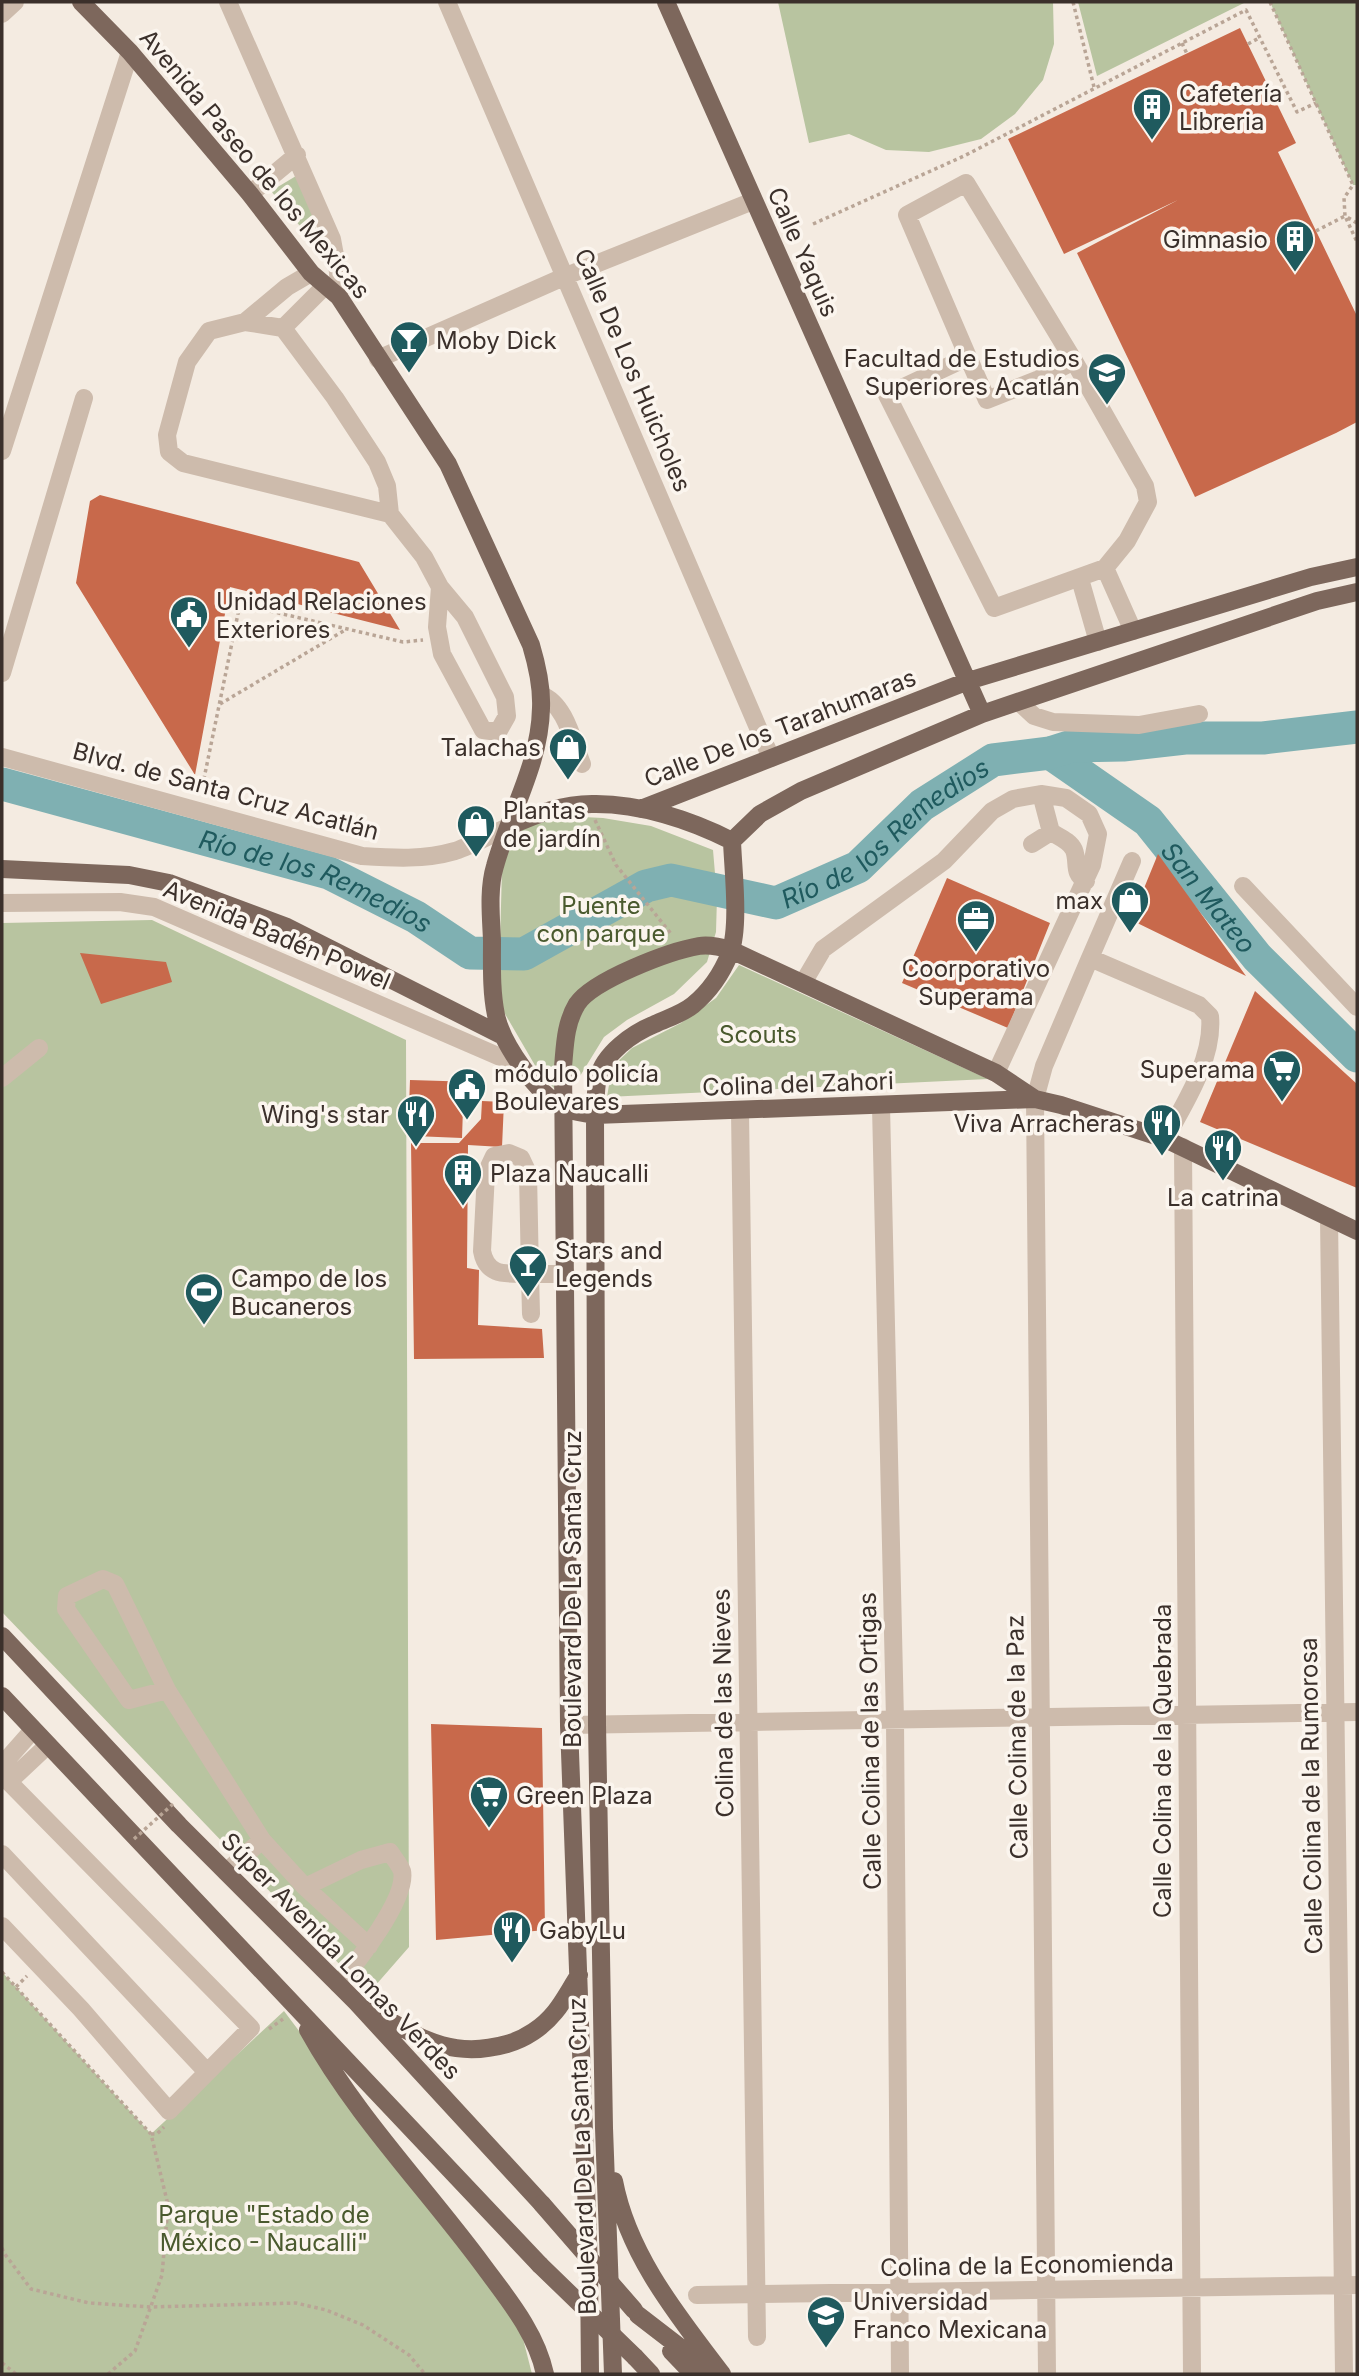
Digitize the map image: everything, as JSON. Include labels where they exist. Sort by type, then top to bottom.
[{"type":"main road","name":"Avenida Paseo de los Mexicas","points":[[81,2],[130,52],[250,194],[312,273],[339,297],[460,486],[531,645],[539,674],[539,738],[510,825]]},
{"type":"main road","name":"Calle Yaquis","points":[[666,2],[982,713]]},
{"type":"main road","name":"Calle De los Tarahumaras","points":[[640,809],[968,681],[1311,577],[1357,567]]},
{"type":"main road","points":[[732,841],[761,814],[801,792],[982,713],[1317,601],[1357,592]]},
{"type":"main road","name":"Blvd. de Santa Cruz Acatlán","points":[[510,825],[537,814],[566,807],[593,804],[640,809]]},
{"type":"main road","name":"Calle De los Tarahumaras","points":[[640,809],[706,828],[732,841]]},
{"type":"main road","points":[[510,825],[494,868],[491,909],[496,1014],[503,1036],[522,1066],[541,1089],[564,1108]]},
{"type":"main road","name":"Boulevard De La Santa Cruz","points":[[613,2374],[604,2128],[597,1724],[595,1115],[598,1077],[607,1060],[624,1042],[691,1006],[714,984],[731,950],[735,926],[732,841]]},
{"type":"main road","points":[[2,869],[129,875],[169,883],[287,927],[503,1036]]},
{"type":"main road","name":"Boulevard De La Santa Cruz","points":[[590,2374],[589,2268],[569,1725],[565,1042],[568,1023],[578,1004],[588,992],[606,982],[684,950],[701,946],[731,950]]},
{"type":"main road","points":[[731,950],[996,1073],[1035,1099],[1165,1139],[1357,1231]]},
{"type":"main road","name":"Colina del Zahori","points":[[564,1108],[595,1115],[1035,1099]]},
{"type":"main road","name":"Súper Avenida Lomas Verdes","points":[[2,1636],[226,1872],[356,2002],[542,2204],[693,2374]]},
{"type":"main road","points":[[2,1696],[540,2264],[643,2367]]},
{"type":"main road","points":[[356,2002],[430,2042],[475,2051],[517,2041],[538,2029],[555,2012],[579,1975]]},
{"type":"main road","points":[[294,2006],[317,2046],[360,2109],[437,2205],[524,2322],[545,2374]]},
{"type":"main road","points":[[604,2128],[616,2192],[628,2226],[668,2303],[722,2374]]},
{"type":"main road","name":"Súper Avenida Lomas Verdes","points":[[636,2312],[715,2374]]},
{"type":"street","points":[[2,15],[15,2]]},
{"type":"street","points":[[228,2],[332,239],[339,297]]},
{"type":"street","name":"Calle De Los Huicholes","points":[[447,2],[771,758]]},
{"type":"street","points":[[2,451],[130,52]]},
{"type":"street","points":[[250,194],[297,155]]},
{"type":"street","points":[[968,357],[887,396],[994,608],[1105,568],[1127,541],[1148,502],[1145,486],[1074,361],[966,183],[907,215],[987,400],[1039,379],[1074,361]]},
{"type":"street","points":[[378,359],[566,276],[753,201]]},
{"type":"street","points":[[245,322],[287,287],[312,273]]},
{"type":"street","points":[[283,328],[325,286]]},
{"type":"street","points":[[390,514],[183,463],[169,452],[167,435],[187,362],[209,331],[245,322],[283,328],[335,398],[377,462],[387,486],[390,514],[424,558],[440,587],[465,617],[505,697],[508,716],[498,732],[483,730],[442,654],[437,627],[440,587]]},
{"type":"street","points":[[2,673],[84,398]]},
{"type":"street","points":[[1105,568],[1133,631]]},
{"type":"street","points":[[1080,579],[1098,642]]},
{"type":"street","points":[[541,695],[550,698],[561,712],[582,764]]},
{"type":"street","points":[[1019,702],[1034,716],[1053,722],[1139,725],[1199,714]]},
{"type":"street","name":"Blvd. de Santa Cruz Acatlán","points":[[2,757],[362,856],[431,856],[457,850],[510,825]]},
{"type":"street","points":[[1041,794],[1051,832],[1067,842],[1073,850],[1076,872],[1086,880]]},
{"type":"street","points":[[803,984],[823,949],[944,861],[992,811],[1013,800],[1041,794],[1066,798],[1088,814],[1098,834],[1092,865],[996,1073]]},
{"type":"street","points":[[1032,845],[1051,832]]},
{"type":"street","name":"Calle Colina de la Paz","points":[[1047,2374],[1035,1099],[1044,1066],[1132,861]]},
{"type":"street","points":[[1243,886],[1357,1007]]},
{"type":"street","name":"Avenida Badén Powel","points":[[2,903],[120,902],[154,907],[522,1066]]},
{"type":"street","points":[[1090,958],[1199,1006],[1210,1016],[1212,1033],[1205,1055],[1165,1139]]},
{"type":"street","points":[[2,1078],[39,1048]]},
{"type":"street","name":"Calle Colina de las Ortigas","points":[[881,1106],[895,1720],[900,2374]]},
{"type":"street","name":"Colina de las Nieves","points":[[740,1111],[757,2337]]},
{"type":"street","name":"Calle Colina de la Quebrada","points":[[1183,1147],[1192,2374]]},
{"type":"street","points":[[531,1314],[530,1274],[528,1173],[521,1158],[509,1153],[494,1156],[486,1173],[482,1251],[484,1262],[492,1270],[501,1272],[530,1274],[566,1274]]},
{"type":"street","name":"Calle Colina de la Rumorosa","points":[[1329,1217],[1335,1713],[1349,2284],[1344,2374]]},
{"type":"street","points":[[167,1690],[129,1700],[66,1609],[66,1596],[103,1579],[115,1584],[167,1690],[262,1840],[305,1887],[369,1946]]},
{"type":"street","points":[[569,1725],[1357,1712]]},
{"type":"street","points":[[3,1775],[33,1730]]},
{"type":"street","points":[[3,1775],[16,1774],[48,1745]]},
{"type":"street","points":[[2,1926],[81,2009],[169,2112],[251,2028],[3,1775]]},
{"type":"street","points":[[226,1872],[262,1840]]},
{"type":"street","points":[[305,1887],[361,1860],[390,1852],[402,1871],[398,1897],[358,1963],[338,1984]]},
{"type":"street","points":[[2,1854],[207,2072]]},
{"type":"street","name":"Colina de la Economienda","points":[[697,2295],[1349,2284]]},
{"type":"path","points":[[1073,2],[1094,87]]},
{"type":"path","points":[[1270,2],[1355,185],[1344,198],[1345,216],[1357,242]]},
{"type":"path","points":[[813,223],[964,156],[1246,10],[1297,112],[1316,103]]},
{"type":"path","points":[[1248,44],[1259,38]]},
{"type":"path","points":[[1182,43],[1187,54]]},
{"type":"path","points":[[1345,216],[1357,223]]},
{"type":"path","points":[[1316,231],[1345,216]]},
{"type":"path","points":[[198,811],[240,604],[403,642],[439,638]]},
{"type":"path","points":[[219,705],[347,628]]},
{"type":"path","points":[[593,804],[596,821],[615,865],[684,950]]},
{"type":"path","points":[[134,1839],[173,1804]]},
{"type":"path","points":[[2,1972],[151,2134],[168,2205],[162,2275],[135,2351],[108,2374]]},
{"type":"path","points":[[2,2248],[31,2289],[89,2304],[150,2307],[296,2303],[326,2310],[363,2325],[409,2355],[425,2374]]},
{"type":"path","points":[[2,2362],[16,2374]]},
{"type":"green space","points":[[778,2],[1053,2],[1054,44],[1043,80],[1015,114],[981,139],[929,152],[886,150],[849,134],[809,143]]},
{"type":"green space","points":[[1078,2],[1246,2],[1097,76]]},
{"type":"green space","points":[[1270,2],[1357,2],[1357,185],[1353,185]]},
{"type":"green space","points":[[296,176],[307,192],[318,239],[309,237],[271,191]]},
{"type":"green space","name":"Puente con parque","points":[[563,816],[603,818],[651,826],[713,850],[717,897],[716,932],[707,962],[674,994],[627,1020],[604,1037],[577,1081],[561,1095],[540,1074],[501,1007],[500,943],[502,869],[509,847],[522,830],[538,822]]},
{"type":"green space","name":"Campo de los Bucaneros","points":[[152,920],[406,1040],[409,1947],[368,1994],[2,1612],[2,923]]},
{"type":"green space","name":"Scouts","points":[[739,965],[988,1079],[607,1097],[612,1067],[632,1048],[681,1023],[716,998]]},
{"type":"green space","name":"Parque \"Estado de México - Naucalli\"","points":[[2,1972],[151,2134],[284,2011],[519,2323],[532,2374],[2,2374]]},
{"type":"building","points":[[1240,28],[1296,143],[1278,152],[1357,316],[1357,422],[1195,497],[1077,253],[1178,200],[1064,254],[1008,139]]},
{"type":"building","points":[[100,495],[359,562],[400,630],[230,587],[195,775],[76,583],[90,501]]},
{"type":"building","points":[[1158,854],[1246,976],[1131,920]]},
{"type":"building","name":"Coorporativo Superama","points":[[947,878],[1050,923],[1008,1028],[902,983]]},
{"type":"building","points":[[80,953],[166,962],[172,982],[101,1004]]},
{"type":"building","name":"Superama","points":[[1255,991],[1357,1084],[1357,1188],[1200,1122]]},
{"type":"building","points":[[410,1080],[476,1082],[475,1108],[463,1108],[462,1138],[414,1136],[415,1107],[409,1107]]},
{"type":"building","name":"Plaza Naucalli","points":[[482,1101],[504,1102],[502,1147],[468,1145],[467,1268],[479,1270],[478,1325],[542,1329],[544,1358],[414,1359],[411,1143],[459,1143],[481,1119]]},
{"type":"building","name":"Green Plaza","points":[[431,1724],[542,1728],[545,1930],[436,1940]]},
{"type":"waterway","name":"Río de los Remedios","points":[[2,784],[329,873],[416,917],[470,953],[524,954],[646,886],[671,880],[776,903],[858,867],[922,805],[993,760],[1050,753],[1072,746],[1123,745],[1185,738],[1263,738],[1357,727]]},
{"type":"waterway","name":"San Mateo","points":[[1050,753],[1148,821],[1257,957],[1357,1056]]},
{"type":"place","name":"Cafetería Libreria","points":[[1152,141]]},
{"type":"place","name":"Gimnasio","points":[[1295,273]]},
{"type":"place","name":"Moby Dick","points":[[409,374]]},
{"type":"place","name":"Facultad de Estudios Superiores Acatlán","points":[[1107,406]]},
{"type":"place","name":"Unidad Relaciones Exteriores","points":[[189,649]]},
{"type":"place","name":"Talachas","points":[[568,781]]},
{"type":"place","name":"Plantas de jardín","points":[[476,858]]},
{"type":"place","name":"max","points":[[1130,934]]},
{"type":"place","name":"Coorporativo Superama","points":[[976,953]]},
{"type":"place","name":"Superama","points":[[1282,1103]]},
{"type":"place","name":"módulo policía Boulevares","points":[[467,1121]]},
{"type":"place","name":"Wing's star","points":[[416,1148]]},
{"type":"place","name":"Viva Arracheras","points":[[1162,1157]]},
{"type":"place","name":"La catrina","points":[[1223,1182]]},
{"type":"place","name":"Plaza Naucalli","points":[[463,1207]]},
{"type":"place","name":"Stars and Legends","points":[[528,1298]]},
{"type":"place","name":"Campo de los Bucaneros","points":[[204,1326]]},
{"type":"place","name":"Green Plaza","points":[[489,1829]]},
{"type":"place","name":"GabyLu","points":[[512,1964]]},
{"type":"place","name":"Universidad Franco Mexicana","points":[[826,2349]]}]
